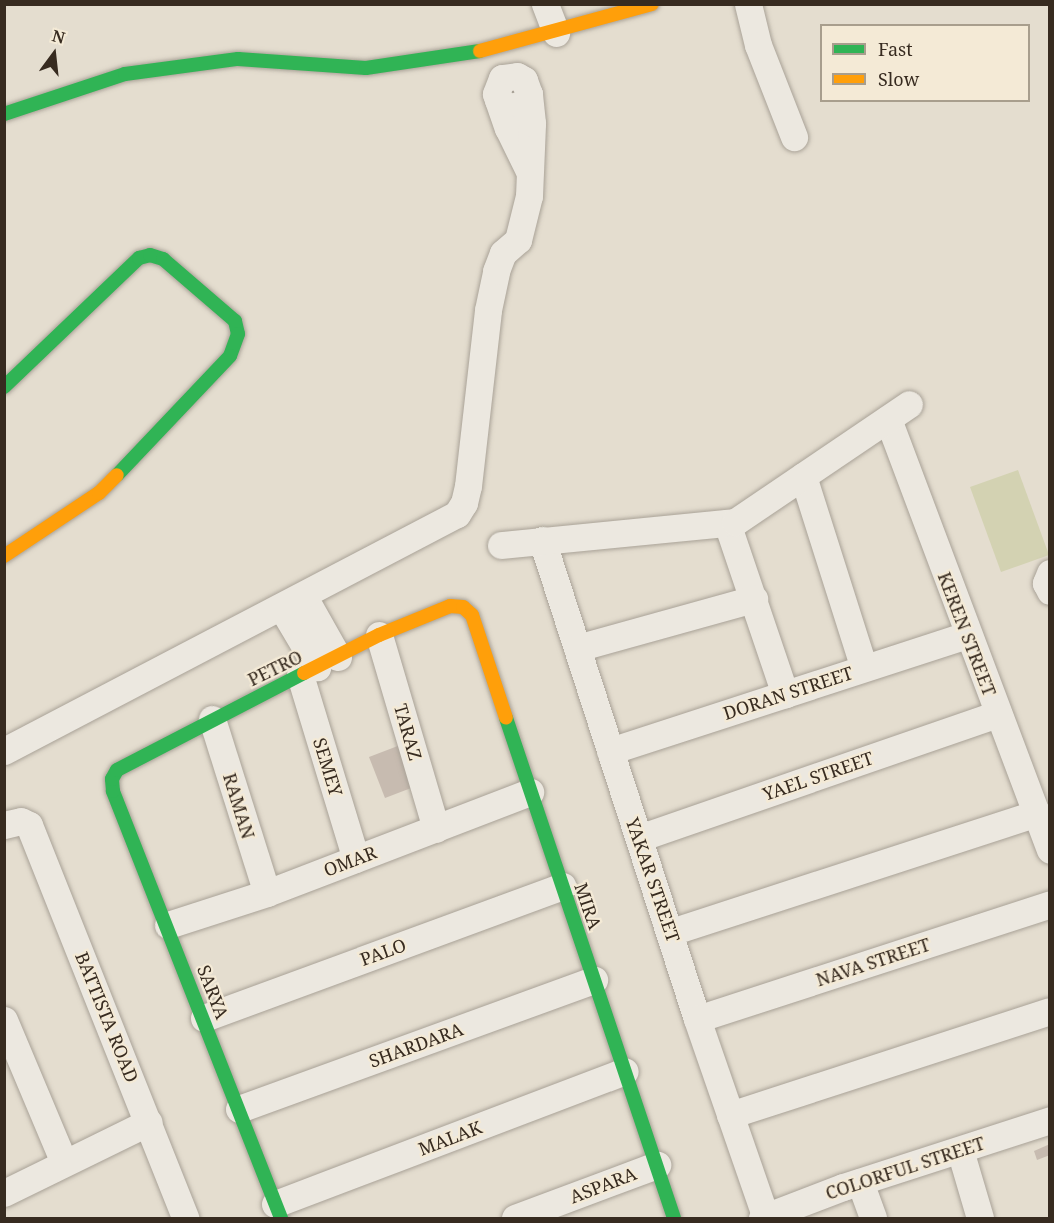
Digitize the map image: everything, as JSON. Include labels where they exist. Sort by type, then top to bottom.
[{"type":"street","points":[[545,4],[556,33]]},
{"type":"street","points":[[4,114],[125,74],[238,59],[366,68],[503,48],[652,4]]},
{"type":"street","points":[[748,4],[758,45],[794,137]]},
{"type":"street","points":[[503,48],[509,75]]},
{"type":"street","points":[[4,751],[444,523],[464,503],[488,310],[503,253],[518,240],[523,224],[529,173],[532,123],[529,94],[524,80],[509,75]]},
{"type":"street","points":[[509,75],[498,83],[498,100],[529,173]]},
{"type":"street","points":[[498,100],[512,108],[525,102],[529,94]]},
{"type":"street","points":[[4,387],[139,258],[150,255],[163,259],[235,321],[238,334],[230,356],[99,493],[4,556]]},
{"type":"street","name":"KEREN STREET","points":[[804,476],[898,411],[966,635],[1050,849]]},
{"type":"street","points":[[501,545],[735,522],[804,476],[864,668]]},
{"type":"street","points":[[726,523],[785,694]]},
{"type":"street","name":"YAKAR STREET","points":[[542,540],[764,1218]]},
{"type":"street","points":[[577,648],[753,600]]},
{"type":"street","name":"SEMEY","points":[[293,602],[318,666],[356,859]]},
{"type":"street","name":"PETRO","points":[[112,779],[117,770],[212,719],[379,635],[450,606],[463,607]]},
{"type":"street","name":"MIRA","points":[[463,607],[472,615],[674,1218]]},
{"type":"street","name":"TARAZ","points":[[379,635],[436,829]]},
{"type":"street","name":"DORAN STREET","points":[[610,751],[966,635]]},
{"type":"street","name":"YAEL STREET","points":[[639,838],[998,714]]},
{"type":"street","name":"RAMAN","points":[[212,719],[267,893]]},
{"type":"street","name":"SARYA","points":[[112,779],[113,791],[168,925],[278,1211]]},
{"type":"street","name":"OMAR","points":[[168,925],[267,893],[530,792]]},
{"type":"street","points":[[671,933],[1037,813]]},
{"type":"street","name":"BATTISTA ROAD","points":[[13,823],[29,825],[149,1122],[176,1215]]},
{"type":"street","name":"PALO","points":[[204,1018],[562,886]]},
{"type":"street","name":"NAVA STREET","points":[[697,1019],[1050,904]]},
{"type":"street","name":"SHARDARA","points":[[238,1109],[594,980]]},
{"type":"street","points":[[730,1115],[1050,1011]]},
{"type":"street","points":[[4,1020],[64,1163]]},
{"type":"street","name":"MALAK","points":[[278,1211],[625,1071]]},
{"type":"street","name":"COLORFUL STREET","points":[[764,1218],[860,1182],[1049,1121]]},
{"type":"street","points":[[4,1193],[149,1122]]},
{"type":"street","points":[[960,1150],[980,1218]]},
{"type":"street","name":"ASPARA","points":[[515,1218],[657,1165]]},
{"type":"street","points":[[860,1182],[873,1218]]},
{"type":"green space","points":[[1018,470],[1049,555],[1001,572],[970,487]]},
{"type":"building","points":[[403,744],[419,785],[385,798],[369,757]]},
{"type":"building","points":[[1050,1144],[1050,1155],[1037,1160],[1034,1151]]},
{"type":"traffic: fast","points":[[4,114],[125,74],[238,59],[366,68],[480,51]]},
{"type":"traffic: fast","points":[[4,387],[139,258],[150,255],[163,259],[235,321],[238,334],[230,356],[117,475]]},
{"type":"traffic: fast","points":[[281,1218],[113,791],[112,779],[117,770],[304,673]]},
{"type":"traffic: fast","points":[[506,718],[674,1218]]},
{"type":"traffic: slow","points":[[480,51],[652,4]]},
{"type":"traffic: slow","points":[[4,556],[99,493],[117,475]]},
{"type":"traffic: slow","points":[[304,673],[379,635],[450,606],[463,607],[472,615],[506,718]]}]
